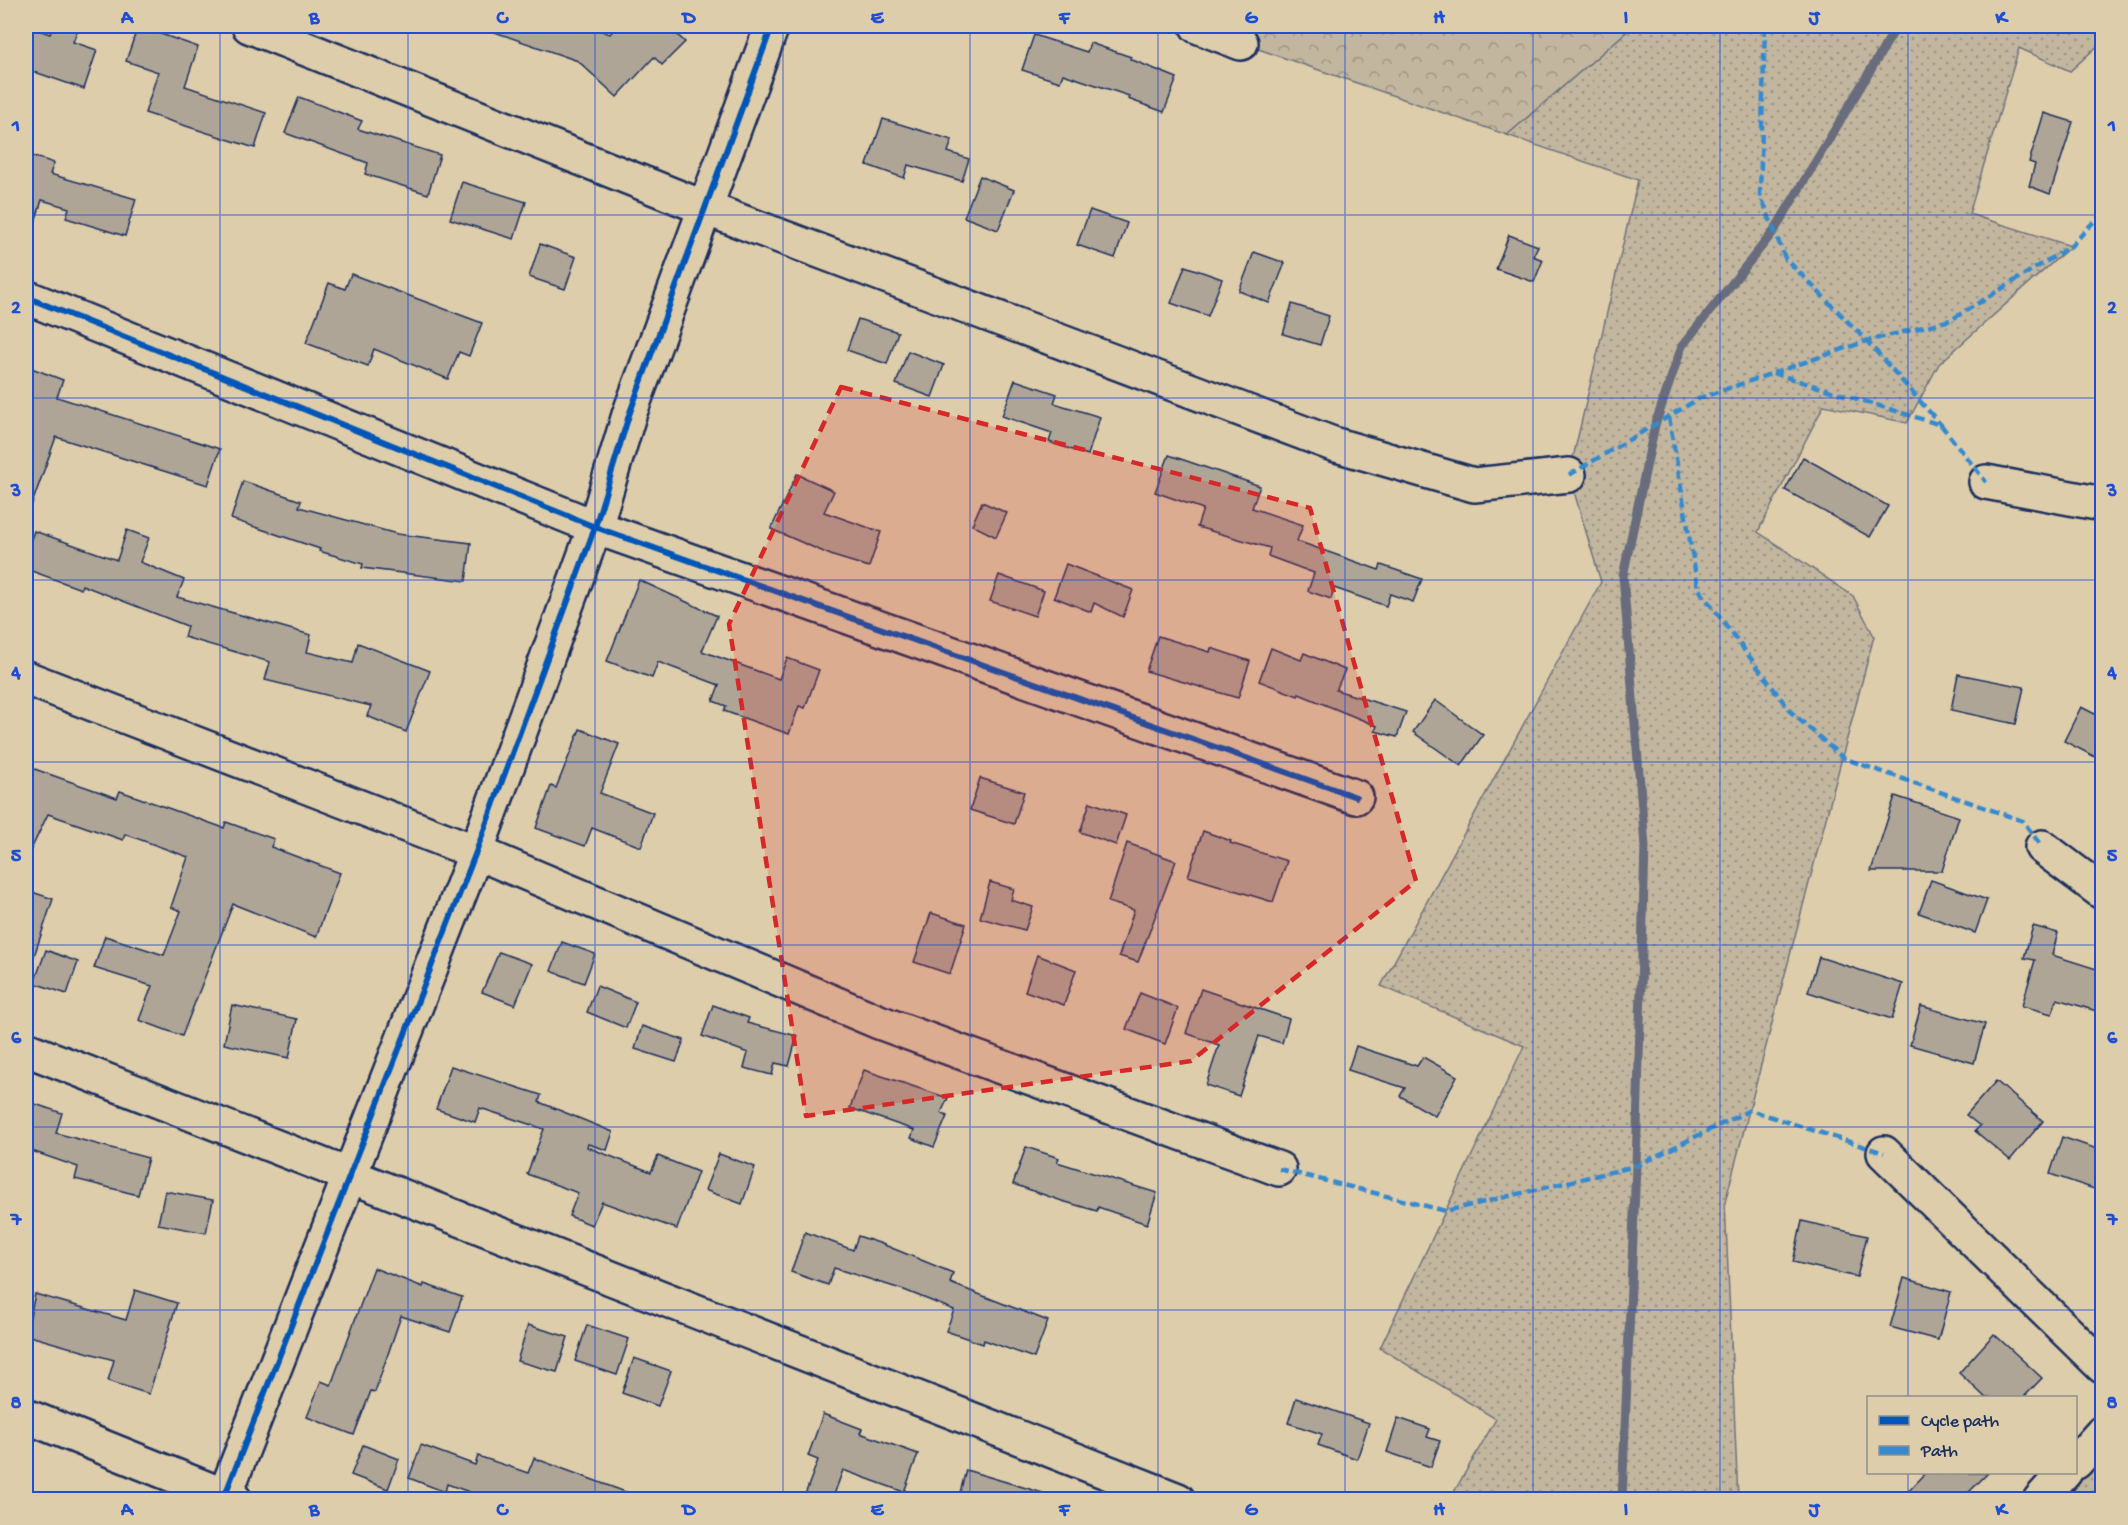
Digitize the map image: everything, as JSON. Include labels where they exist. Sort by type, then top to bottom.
[{"type":"street","points":[[249,26],[705,208],[1333,444],[1474,485],[1569,475]]},
{"type":"street","points":[[26,1416],[228,1498],[349,1176],[476,852],[595,527],[629,415],[772,26]]},
{"type":"street","points":[[1197,26],[1241,43]]},
{"type":"street","points":[[26,297],[595,527],[1356,797]]},
{"type":"street","points":[[1986,482],[2103,504]]},
{"type":"street","points":[[26,678],[476,852],[879,1022],[1279,1169]]},
{"type":"street","points":[[2042,847],[2103,892]]},
{"type":"street","points":[[26,1049],[1178,1500]]},
{"type":"street","points":[[1884,1154],[2103,1366]]},
{"type":"street","points":[[2077,1461],[2103,1433]]},
{"type":"street","points":[[2040,1500],[2064,1474]]},
{"type":"highlighted area","points":[[841,387],[1310,508],[1416,881],[1191,1061],[806,1116],[729,624]]},
{"type":"green space","points":[[1250,26],[1633,26],[1507,135],[1241,43]]},
{"type":"green space","points":[[1633,26],[2102,26],[2102,42],[2070,71],[2019,48],[1969,214],[2071,246],[1939,364],[1907,423],[1824,405],[1758,532],[1853,596],[1874,636],[1725,1202],[1738,1499],[1450,1499],[1496,1419],[1380,1348],[1524,1046],[1381,986],[1601,582],[1569,475],[1638,180],[1507,135]]},
{"type":"green space","points":[[2102,1449],[2102,1499],[2040,1500],[2072,1474],[2077,1474],[2077,1470]]},
{"type":"building","points":[[53,26],[79,26],[73,42],[97,50],[84,89],[26,69],[26,41],[30,27],[50,34]]},
{"type":"building","points":[[138,26],[198,47],[185,86],[266,113],[255,148],[145,113],[158,72],[126,61]]},
{"type":"building","points":[[487,26],[587,26],[610,34],[617,26],[668,26],[685,42],[662,65],[654,57],[617,97],[578,61],[486,29]]},
{"type":"building","points":[[1034,35],[1087,52],[1090,43],[1131,57],[1130,59],[1177,78],[1164,112],[1128,99],[1129,96],[1063,74],[1060,82],[1022,70]]},
{"type":"building","points":[[299,97],[362,121],[358,129],[440,155],[428,194],[365,174],[368,163],[285,133]]},
{"type":"building","points":[[2044,113],[2073,122],[2050,194],[2029,186],[2035,164],[2029,162]]},
{"type":"building","points":[[883,119],[952,140],[948,152],[969,159],[962,181],[908,165],[904,178],[867,165]]},
{"type":"building","points":[[26,154],[54,163],[50,174],[136,199],[125,236],[66,218],[69,208],[42,200],[31,235],[26,234]]},
{"type":"building","points":[[980,176],[1014,190],[998,230],[964,217]]},
{"type":"building","points":[[462,182],[526,202],[514,239],[450,219]]},
{"type":"building","points":[[1090,210],[1127,223],[1115,258],[1077,245]]},
{"type":"building","points":[[1509,235],[1538,246],[1533,256],[1543,260],[1534,282],[1496,269]]},
{"type":"building","points":[[540,244],[576,257],[565,289],[529,277]]},
{"type":"building","points":[[1254,252],[1285,263],[1269,303],[1239,291]]},
{"type":"building","points":[[1185,266],[1222,279],[1208,316],[1171,303]]},
{"type":"building","points":[[351,274],[482,323],[469,356],[459,352],[448,379],[374,349],[368,366],[306,343],[329,283],[345,289]]},
{"type":"building","points":[[1292,304],[1329,316],[1320,345],[1283,334]]},
{"type":"building","points":[[858,319],[898,332],[887,364],[847,350]]},
{"type":"building","points":[[908,351],[944,365],[932,397],[896,384]]},
{"type":"building","points":[[26,366],[63,380],[57,397],[220,449],[208,485],[56,437],[29,512],[26,512]]},
{"type":"building","points":[[1015,380],[1057,394],[1054,403],[1100,417],[1088,455],[1049,442],[1052,433],[1002,416]]},
{"type":"building","points":[[1169,455],[1260,486],[1252,508],[1303,525],[1297,541],[1379,570],[1381,565],[1422,579],[1413,602],[1390,594],[1386,606],[1334,588],[1331,599],[1308,591],[1314,573],[1268,556],[1270,548],[1197,527],[1203,509],[1155,492]]},
{"type":"building","points":[[1803,457],[1888,506],[1870,537],[1785,490]]},
{"type":"building","points":[[797,474],[834,491],[824,512],[881,532],[869,567],[833,556],[771,529]]},
{"type":"building","points":[[243,481],[301,501],[299,507],[397,534],[471,543],[466,581],[362,568],[363,564],[319,551],[320,549],[231,519]]},
{"type":"building","points":[[982,502],[1007,513],[996,537],[972,525]]},
{"type":"building","points":[[127,530],[149,538],[140,562],[184,580],[177,597],[311,635],[307,652],[353,663],[358,643],[430,671],[406,732],[367,716],[371,706],[265,680],[270,662],[184,637],[187,626],[82,585],[81,589],[26,569],[26,553],[34,531],[117,560]]},
{"type":"building","points":[[1066,564],[1133,590],[1123,617],[1094,603],[1091,612],[1054,597]]},
{"type":"building","points":[[999,575],[1044,591],[1035,616],[990,601]]},
{"type":"building","points":[[639,580],[717,616],[702,651],[779,679],[787,658],[819,670],[805,708],[799,706],[789,734],[724,711],[726,706],[713,701],[719,685],[658,662],[652,678],[607,661]]},
{"type":"building","points":[[1158,636],[1210,652],[1211,648],[1250,661],[1238,698],[1146,671]]},
{"type":"building","points":[[1271,648],[1301,660],[1304,653],[1345,670],[1336,690],[1406,712],[1397,737],[1375,731],[1377,726],[1299,694],[1298,696],[1259,681]]},
{"type":"building","points":[[1958,674],[2024,687],[2016,724],[1951,710]]},
{"type":"building","points":[[1435,700],[1483,735],[1461,766],[1413,732]]},
{"type":"building","points":[[2081,707],[2103,718],[2103,761],[2064,741]]},
{"type":"building","points":[[580,729],[619,744],[600,793],[653,813],[641,847],[592,828],[585,846],[536,828],[551,786],[556,788]]},
{"type":"building","points":[[26,766],[117,798],[120,791],[224,828],[226,822],[274,839],[271,847],[340,873],[316,937],[233,904],[182,1036],[139,1020],[152,986],[94,968],[105,936],[164,955],[181,911],[171,907],[188,857],[125,834],[123,840],[48,814],[26,860]]},
{"type":"building","points":[[980,778],[1024,792],[1014,824],[970,810]]},
{"type":"building","points":[[1895,796],[1959,817],[1942,871],[1871,871]]},
{"type":"building","points":[[1090,802],[1126,815],[1116,845],[1080,832]]},
{"type":"building","points":[[1203,831],[1231,841],[1230,843],[1287,861],[1273,902],[1188,876]]},
{"type":"building","points":[[1127,843],[1176,861],[1138,962],[1119,956],[1134,910],[1108,902]]},
{"type":"building","points":[[1931,880],[1987,900],[1975,933],[1919,913]]},
{"type":"building","points":[[990,882],[1014,889],[1011,900],[1033,907],[1025,930],[980,918]]},
{"type":"building","points":[[26,890],[53,899],[30,968],[26,967]]},
{"type":"building","points":[[931,913],[966,924],[950,974],[914,962]]},
{"type":"building","points":[[2033,926],[2058,933],[2052,955],[2103,971],[2103,1013],[2057,999],[2052,1014],[2022,1006],[2035,960],[2024,958]]},
{"type":"building","points":[[562,942],[595,954],[584,983],[551,971]]},
{"type":"building","points":[[46,950],[78,962],[67,994],[34,983]]},
{"type":"building","points":[[499,952],[532,964],[515,1005],[482,992]]},
{"type":"building","points":[[1037,955],[1076,970],[1064,1005],[1025,991]]},
{"type":"building","points":[[1819,957],[1903,984],[1892,1019],[1808,992]]},
{"type":"building","points":[[597,986],[636,1002],[626,1028],[587,1012]]},
{"type":"building","points":[[1201,989],[1289,1019],[1282,1043],[1259,1036],[1239,1096],[1206,1085],[1219,1045],[1186,1033]]},
{"type":"building","points":[[1140,993],[1178,1008],[1165,1044],[1126,1029]]},
{"type":"building","points":[[232,1005],[297,1019],[289,1058],[224,1044]]},
{"type":"building","points":[[713,1005],[749,1018],[747,1023],[797,1036],[789,1066],[775,1063],[772,1075],[744,1068],[748,1053],[702,1036]]},
{"type":"building","points":[[1921,1006],[1985,1024],[1974,1063],[1910,1045]]},
{"type":"building","points":[[642,1026],[684,1040],[676,1062],[635,1049]]},
{"type":"building","points":[[1356,1046],[1417,1066],[1423,1057],[1457,1076],[1435,1116],[1400,1096],[1405,1088],[1348,1070]]},
{"type":"building","points":[[451,1066],[541,1095],[539,1102],[613,1132],[607,1150],[588,1144],[587,1147],[651,1172],[658,1156],[698,1172],[677,1229],[602,1202],[592,1225],[569,1216],[578,1193],[527,1174],[544,1129],[480,1108],[475,1122],[436,1109]]},
{"type":"building","points":[[864,1070],[948,1098],[941,1113],[947,1116],[934,1147],[911,1138],[914,1130],[850,1108]]},
{"type":"building","points":[[1996,1081],[2043,1121],[2010,1160],[1975,1131],[1980,1126],[1966,1115]]},
{"type":"building","points":[[26,1101],[62,1113],[56,1133],[148,1158],[138,1195],[75,1179],[78,1167],[26,1149]]},
{"type":"building","points":[[2062,1137],[2103,1151],[2103,1192],[2050,1174]]},
{"type":"building","points":[[1026,1147],[1059,1158],[1057,1162],[1157,1193],[1147,1224],[1098,1207],[1097,1211],[1062,1201],[1013,1184]]},
{"type":"building","points":[[719,1154],[755,1167],[742,1204],[705,1190]]},
{"type":"building","points":[[165,1191],[213,1200],[206,1233],[158,1224]]},
{"type":"building","points":[[1802,1221],[1867,1236],[1857,1277],[1793,1262]]},
{"type":"building","points":[[805,1232],[853,1250],[858,1236],[882,1244],[953,1273],[950,1283],[1048,1321],[1034,1358],[984,1340],[983,1344],[946,1331],[954,1310],[904,1290],[834,1268],[828,1285],[791,1272]]},
{"type":"building","points":[[374,1268],[423,1287],[424,1284],[462,1297],[450,1332],[401,1316],[375,1392],[371,1391],[354,1435],[307,1417],[321,1381],[331,1385]]},
{"type":"building","points":[[1904,1278],[1951,1292],[1938,1340],[1890,1327]]},
{"type":"building","points":[[135,1290],[177,1303],[149,1394],[108,1381],[114,1360],[26,1335],[35,1294],[126,1320]]},
{"type":"building","points":[[528,1325],[568,1337],[557,1372],[517,1361]]},
{"type":"building","points":[[587,1325],[629,1339],[617,1375],[575,1361]]},
{"type":"building","points":[[1994,1334],[2042,1378],[2025,1396],[1984,1396],[1959,1373]]},
{"type":"building","points":[[634,1358],[671,1371],[658,1406],[622,1393]]},
{"type":"building","points":[[1296,1398],[1369,1423],[1357,1459],[1318,1445],[1322,1434],[1288,1423]]},
{"type":"building","points":[[823,1414],[862,1429],[860,1433],[918,1454],[904,1492],[843,1470],[832,1500],[803,1500],[818,1460],[808,1456]]},
{"type":"building","points":[[1398,1418],[1430,1429],[1427,1437],[1440,1441],[1431,1467],[1387,1452]]},
{"type":"building","points":[[363,1445],[399,1459],[388,1489],[351,1475]]},
{"type":"building","points":[[421,1445],[475,1465],[478,1456],[528,1473],[534,1458],[639,1497],[638,1500],[492,1500],[447,1484],[445,1492],[409,1478]]},
{"type":"building","points":[[966,1470],[1043,1493],[1042,1500],[958,1500]]},
{"type":"building","points":[[1925,1474],[1987,1474],[1961,1500],[1900,1500]]},
{"type":"waterway","points":[[1622,1500],[1636,1166],[1645,846],[1623,576],[1655,425],[1682,346],[1774,231],[1897,26]]},
{"type":"marked path","points":[[1765,26],[1760,194],[1785,258],[1867,341],[1941,425]]},
{"type":"marked path","points":[[1569,475],[1700,398],[1867,341],[1951,320],[2071,246],[2102,213]]},
{"type":"marked path","points":[[1773,373],[1941,425],[1986,482]]},
{"type":"marked path","points":[[1669,417],[1698,588],[1791,712],[1843,758],[2023,821],[2042,847]]},
{"type":"marked path","points":[[1279,1169],[1446,1211],[1636,1166],[1750,1110],[1884,1153]]},
{"type":"cycle path","points":[[223,1500],[476,852],[595,527],[629,415],[772,26]]},
{"type":"cycle path","points":[[26,297],[595,527],[1356,797]]}]
